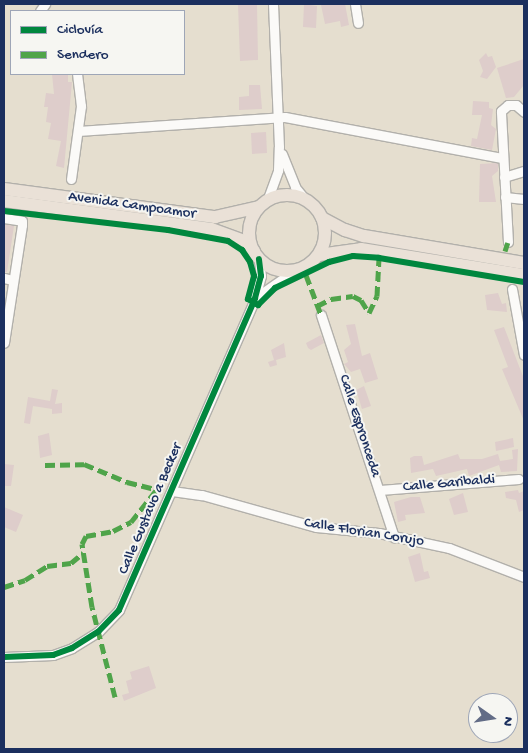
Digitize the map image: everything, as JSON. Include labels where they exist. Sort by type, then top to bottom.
[{"type":"highway","name":"Avenida Campoamor","points":[[4,189],[215,217],[233,216],[263,204]]},
{"type":"highway","points":[[322,218],[325,237],[319,255],[308,265],[294,271],[275,269],[256,255],[249,236],[251,221],[263,204],[285,195],[304,198],[322,218],[364,236],[524,263]]},
{"type":"highway","name":"Avenida Campoamor","points":[[4,201],[211,229],[244,241],[256,255]]},
{"type":"highway","points":[[4,206],[23,203]]},
{"type":"highway","points":[[319,255],[361,249],[524,275]]},
{"type":"street","points":[[263,204],[278,170],[280,146],[273,4]]},
{"type":"street","points":[[355,4],[358,23]]},
{"type":"street","points":[[71,179],[81,106],[77,75]]},
{"type":"street","points":[[508,242],[501,111],[504,107],[516,106],[524,112]]},
{"type":"street","points":[[78,131],[278,118],[503,158]]},
{"type":"street","points":[[280,146],[286,169],[304,198]]},
{"type":"street","points":[[504,177],[524,171]]},
{"type":"street","points":[[505,197],[524,199]]},
{"type":"street","points":[[4,218],[22,221],[4,342]]},
{"type":"street","name":"Calle Gustavo a Becker","points":[[4,657],[53,655],[72,648],[104,627],[126,598],[255,298],[261,276],[256,255]]},
{"type":"street","points":[[255,298],[294,271]]},
{"type":"street","points":[[4,278],[13,280]]},
{"type":"street","points":[[512,289],[524,355]]},
{"type":"street","name":"Calle Espronceda","points":[[321,315],[394,537]]},
{"type":"street","name":"Calle Garibaldi","points":[[380,490],[519,479]]},
{"type":"street","name":"Calle Florian Corujo","points":[[172,491],[202,496],[316,527],[394,537],[467,554],[524,577]]},
{"type":"building","points":[[238,4],[257,4],[258,60],[240,61]]},
{"type":"building","points":[[304,4],[317,6],[316,28],[303,27]]},
{"type":"building","points":[[345,4],[349,25],[341,27],[340,21],[325,24],[321,5]]},
{"type":"building","points":[[486,53],[488,57],[492,56],[496,67],[487,79],[480,77],[483,71],[479,60]]},
{"type":"building","points":[[524,59],[524,85],[514,97],[506,98],[497,68]]},
{"type":"building","points":[[52,75],[68,75],[68,82],[72,82],[64,168],[56,166],[61,141],[48,139],[51,123],[46,122],[48,107],[44,107],[46,93],[54,94]]},
{"type":"building","points":[[249,85],[260,85],[262,109],[239,110],[239,97],[249,96]]},
{"type":"building","points":[[473,101],[489,102],[489,108],[493,109],[491,125],[496,129],[492,150],[471,146],[472,138],[477,139],[482,115],[472,115]]},
{"type":"building","points":[[266,132],[267,153],[252,154],[251,133]]},
{"type":"building","points":[[498,163],[498,171],[492,176],[496,202],[479,202],[480,164]]},
{"type":"building","points":[[4,224],[14,226],[7,272],[4,272]]},
{"type":"building","points":[[498,293],[502,304],[506,303],[507,312],[487,310],[485,295]]},
{"type":"building","points":[[355,324],[362,356],[370,353],[378,379],[365,383],[360,369],[351,372],[344,364],[348,362],[344,350],[351,344],[346,325]]},
{"type":"building","points":[[504,327],[524,379],[524,421],[502,369],[508,367],[494,330]]},
{"type":"building","points":[[321,335],[324,343],[311,350],[308,348],[306,343]]},
{"type":"building","points":[[284,343],[286,357],[276,360],[277,365],[270,367],[268,362],[274,360],[271,350]]},
{"type":"building","points":[[364,386],[371,406],[362,409],[356,390]]},
{"type":"building","points":[[52,389],[58,390],[55,404],[62,403],[62,413],[52,414],[52,409],[33,406],[30,424],[24,423],[28,397],[50,401]]},
{"type":"building","points":[[49,433],[52,455],[40,458],[38,436]]},
{"type":"building","points":[[513,438],[514,447],[496,451],[495,442]]},
{"type":"building","points":[[518,449],[517,471],[501,472],[499,465],[469,476],[467,469],[436,476],[433,469],[411,473],[410,458],[414,456],[422,456],[424,465],[458,454],[460,459],[482,459],[498,454],[500,461],[513,459],[512,450]]},
{"type":"building","points":[[4,464],[14,465],[11,486],[4,486]]},
{"type":"building","points":[[518,490],[519,493],[524,491],[524,510],[519,512],[516,500],[506,498],[505,492]]},
{"type":"building","points":[[463,493],[468,512],[454,515],[449,499]]},
{"type":"building","points":[[411,497],[420,497],[425,513],[405,515],[406,520],[398,522],[394,502]]},
{"type":"building","points":[[4,507],[23,515],[16,532],[4,527]]},
{"type":"building","points":[[420,553],[424,572],[428,571],[430,578],[415,582],[408,557]]},
{"type":"building","points":[[149,666],[156,688],[124,701],[122,695],[129,693],[126,681],[132,679],[130,672]]},
{"type":"marked path","points":[[505,251],[508,242]]},
{"type":"marked path","points":[[317,306],[331,299],[353,296],[361,300],[369,313],[377,296],[379,258]]},
{"type":"marked path","points":[[306,275],[321,315]]},
{"type":"marked path","points":[[45,465],[84,464],[127,482],[158,490]]},
{"type":"marked path","points":[[115,697],[92,607],[82,544],[86,536],[113,531],[131,522],[157,489]]},
{"type":"marked path","points":[[4,587],[25,580],[47,566],[71,563],[83,553]]},
{"type":"cycle path","points":[[4,211],[168,230],[228,241],[242,250],[250,262],[254,276],[248,299],[258,305],[275,288],[329,262],[353,256],[379,258],[524,282]]},
{"type":"cycle path","points":[[4,657],[53,655],[72,648],[98,632],[119,610],[255,298],[261,276],[259,259]]}]
